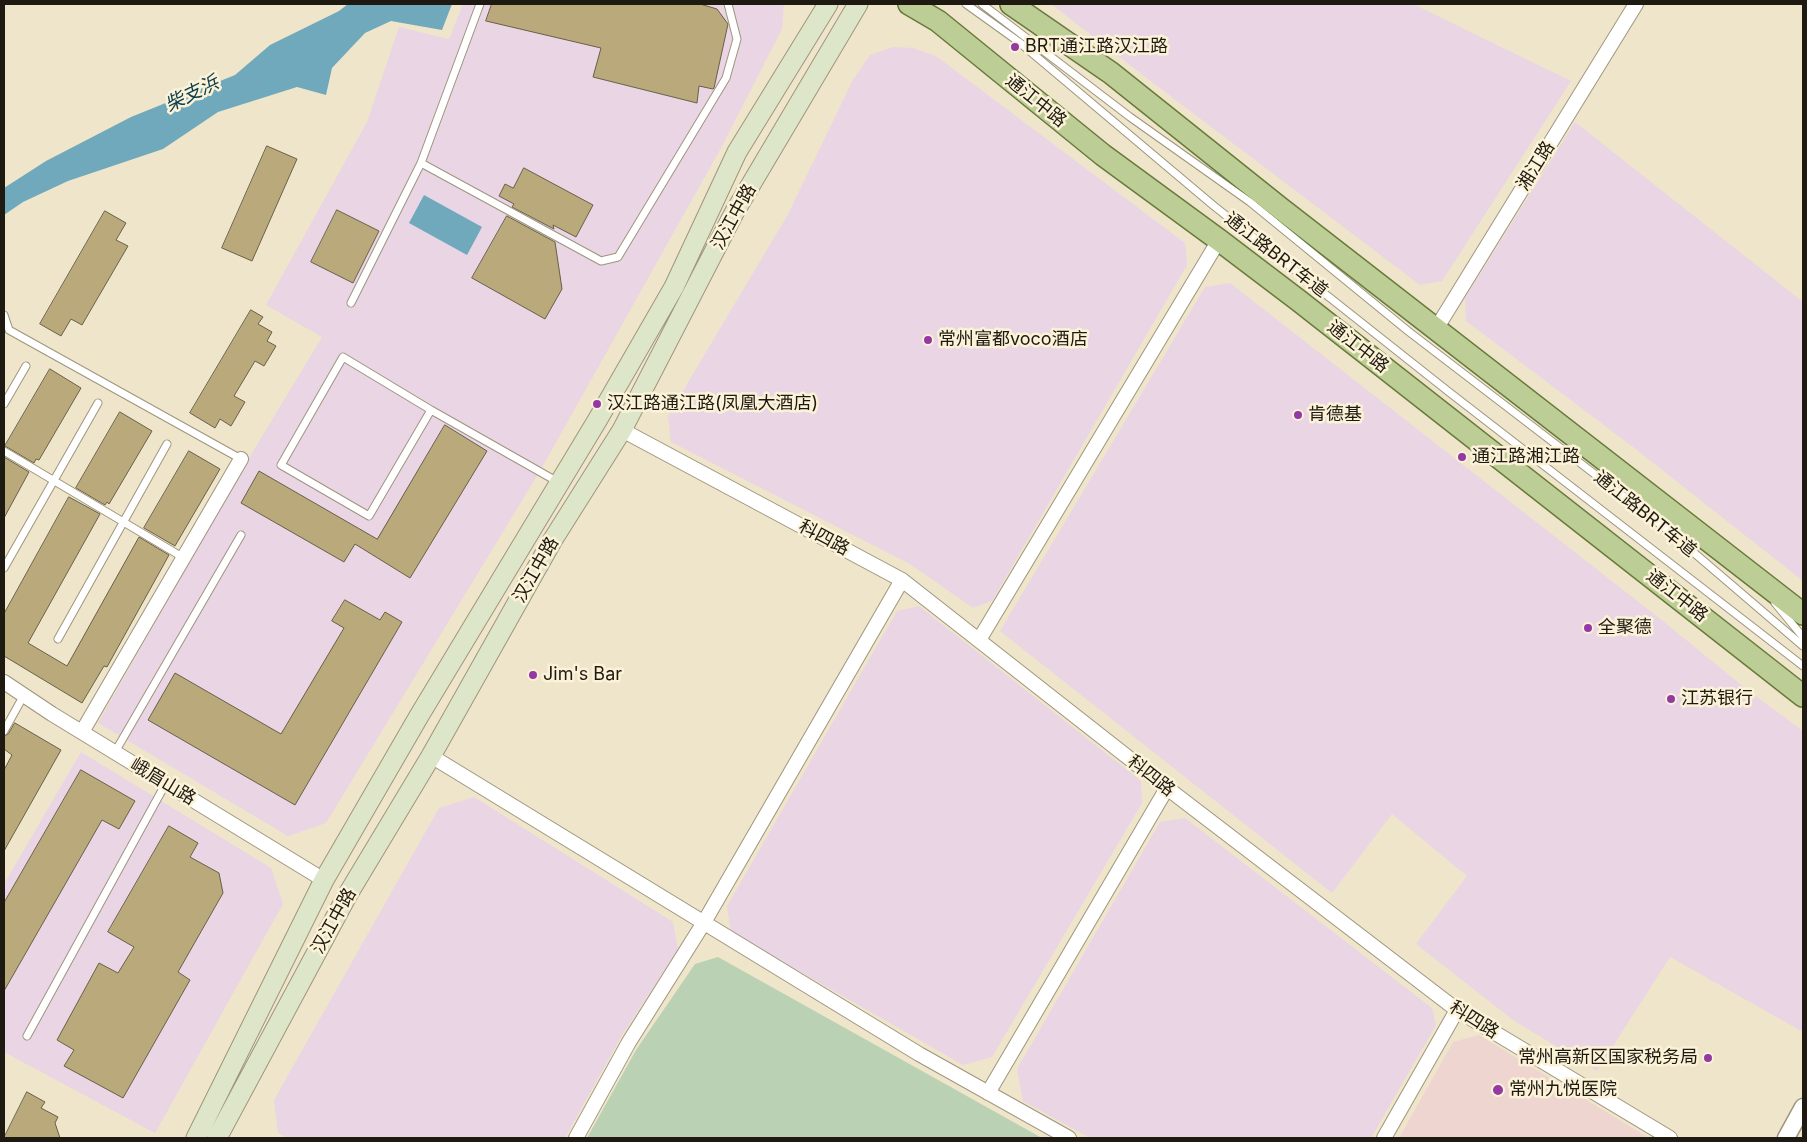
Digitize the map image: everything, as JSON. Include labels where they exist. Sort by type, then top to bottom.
[{"type":"main road","name":"汉江中路","points":[[196,1138],[324,880],[419,716],[560,483],[674,287],[737,152],[828,4]]},
{"type":"main road","name":"汉江中路","points":[[220,1137],[348,894],[431,756],[552,541],[622,430],[734,213],[858,4]]},
{"type":"main road","name":"通江中路","points":[[908,4],[938,21],[1103,155],[1219,240],[1803,696]]},
{"type":"main road","points":[[1011,4],[1111,73],[1280,208],[1803,614]]},
{"type":"street","name":"湘江路","points":[[1436,329],[1636,4]]},
{"type":"street","points":[[979,640],[1219,240]]},
{"type":"street","name":"科四路","points":[[622,430],[902,580],[1167,788],[1457,1010],[1670,1138]]},
{"type":"street","points":[[82,732],[241,460]]},
{"type":"street","points":[[576,1138],[629,1042],[703,924],[902,580]]},
{"type":"street","name":"峨眉山路","points":[[4,682],[324,880]]},
{"type":"street","points":[[431,756],[703,924],[919,1054],[1069,1138]]},
{"type":"street","points":[[988,1093],[1167,788]]},
{"type":"street","points":[[1384,1138],[1457,1010]]},
{"type":"street","points":[[1786,1138],[1803,1107]]},
{"type":"lane","points":[[351,303],[421,163],[480,4]]},
{"type":"lane","points":[[421,163],[601,261],[618,256],[726,78],[737,39],[728,4]]},
{"type":"lane","name":"通江路BRT车道","points":[[966,4],[1019,42],[1214,206],[1449,392],[1803,666]]},
{"type":"lane","name":"通江路BRT车道","points":[[982,4],[1130,117],[1250,202],[1408,331],[1665,528],[1803,646]]},
{"type":"lane","points":[[1250,202],[1436,329]]},
{"type":"lane","points":[[4,315],[8,330],[241,460]]},
{"type":"lane","points":[[431,410],[369,516],[281,465],[343,357],[431,410],[560,483]]},
{"type":"lane","points":[[4,404],[26,366]]},
{"type":"lane","points":[[4,568],[98,403]]},
{"type":"lane","points":[[58,639],[167,444]]},
{"type":"lane","points":[[4,451],[184,558]]},
{"type":"lane","points":[[115,752],[241,534]]},
{"type":"lane","points":[[1748,571],[1803,637]]},
{"type":"lane","points":[[4,731],[24,696]]},
{"type":"lane","points":[[27,1036],[166,783]]},
{"type":"shaded area","points":[[463,4],[784,4],[782,29],[721,148],[540,471],[326,823],[288,836],[98,723],[240,473],[322,337],[266,305],[367,122],[399,27],[449,39]]},
{"type":"shaded area","points":[[1051,4],[1413,4],[1571,81],[1442,281],[1420,285]]},
{"type":"shaded area","name":"常州富都voco酒店","points":[[893,47],[913,48],[936,56],[1185,243],[1187,265],[992,601],[973,608],[910,564],[671,442],[668,416],[787,216],[853,80],[870,55]]},
{"type":"shaded area","points":[[1575,122],[1803,302],[1803,581],[1633,447],[1466,321],[1465,298]]},
{"type":"shaded area","points":[[1230,283],[1663,621],[1746,689],[1803,731],[1803,1032],[1670,957],[1597,1071],[1513,1020],[1416,944],[1467,876],[1392,814],[1332,893],[1000,631],[1205,287]]},
{"type":"shaded area","points":[[919,606],[1141,781],[1142,803],[992,1057],[963,1065],[731,932],[727,906],[897,611]]},
{"type":"shaded area","points":[[81,752],[271,868],[283,904],[155,1133],[4,1052],[4,884]]},
{"type":"shaded area","points":[[474,797],[673,922],[678,949],[622,1035],[565,1138],[288,1138],[278,1133],[274,1100],[439,808]]},
{"type":"shaded area","points":[[1185,818],[1432,1008],[1436,1025],[1371,1138],[1090,1138],[1023,1101],[1017,1069],[1160,822]]},
{"type":"shaded area","name":"常州九悦医院","points":[[1479,1035],[1649,1138],[1399,1138],[1453,1042]]},
{"type":"green space","points":[[718,957],[1042,1138],[587,1138],[636,1050],[695,964]]},
{"type":"water","name":"柴支浜","points":[[348,4],[452,4],[442,30],[391,21],[365,33],[332,68],[326,95],[297,87],[218,112],[163,149],[68,181],[23,202],[4,215],[4,188],[46,161],[131,117],[235,75],[270,45],[339,11]]},
{"type":"water","points":[[424,195],[482,227],[467,255],[409,223]]},
{"type":"building","points":[[492,4],[700,4],[717,9],[728,24],[714,88],[699,86],[697,103],[593,77],[601,48],[486,21]]},
{"type":"building","points":[[267,146],[297,159],[252,261],[222,248]]},
{"type":"building","points":[[524,168],[593,205],[576,237],[553,225],[554,229],[512,207],[514,204],[499,196],[505,184],[513,188]]},
{"type":"building","points":[[337,210],[379,231],[353,283],[311,262]]},
{"type":"building","points":[[105,211],[126,223],[116,240],[128,246],[82,325],[71,319],[61,336],[40,324]]},
{"type":"building","points":[[507,216],[555,242],[562,289],[545,319],[472,278]]},
{"type":"building","points":[[251,310],[263,317],[258,324],[272,332],[267,341],[276,346],[264,366],[255,361],[234,396],[245,402],[231,426],[220,419],[215,428],[190,413]]},
{"type":"building","points":[[50,369],[81,388],[39,460],[36,459],[34,463],[5,446]]},
{"type":"building","points":[[120,412],[152,431],[109,504],[107,502],[105,505],[76,488]]},
{"type":"building","points":[[445,425],[487,451],[410,578],[355,544],[344,562],[241,503],[259,471],[377,539]]},
{"type":"building","points":[[189,451],[220,469],[175,546],[144,528]]},
{"type":"building","points":[[4,457],[29,472],[4,518]]},
{"type":"building","points":[[69,497],[100,514],[28,643],[67,666],[139,537],[169,555],[107,667],[104,666],[82,703],[4,656],[4,614]]},
{"type":"building","points":[[345,600],[380,620],[385,612],[402,622],[295,805],[148,720],[175,673],[281,734],[344,628],[332,621]]},
{"type":"building","points":[[15,723],[61,750],[4,851],[4,770],[12,755],[4,749],[4,736],[8,734]]},
{"type":"building","points":[[81,770],[135,801],[119,829],[102,820],[4,991],[4,903]]},
{"type":"building","points":[[169,826],[198,843],[190,857],[219,873],[223,893],[178,972],[190,980],[123,1098],[64,1066],[74,1050],[57,1040],[99,963],[118,973],[134,947],[108,932]]},
{"type":"building","points":[[27,1092],[45,1102],[41,1108],[58,1117],[55,1123],[60,1138],[4,1138]]},
{"type":"place","name":"BRT通江路汉江路","points":[[1015,47]]},
{"type":"place","name":"常州富都voco酒店","points":[[928,340]]},
{"type":"place","name":"汉江路通江路(凤凰大酒店)","points":[[597,404]]},
{"type":"place","name":"肯德基","points":[[1298,415]]},
{"type":"place","name":"通江路湘江路","points":[[1462,457]]},
{"type":"place","name":"全聚德","points":[[1588,628]]},
{"type":"place","name":"Jim's Bar","points":[[533,675]]},
{"type":"place","name":"江苏银行","points":[[1671,699]]},
{"type":"place","name":"常州高新区国家税务局","points":[[1708,1058]]},
{"type":"place","name":"常州九悦医院","points":[[1498,1090]]}]
